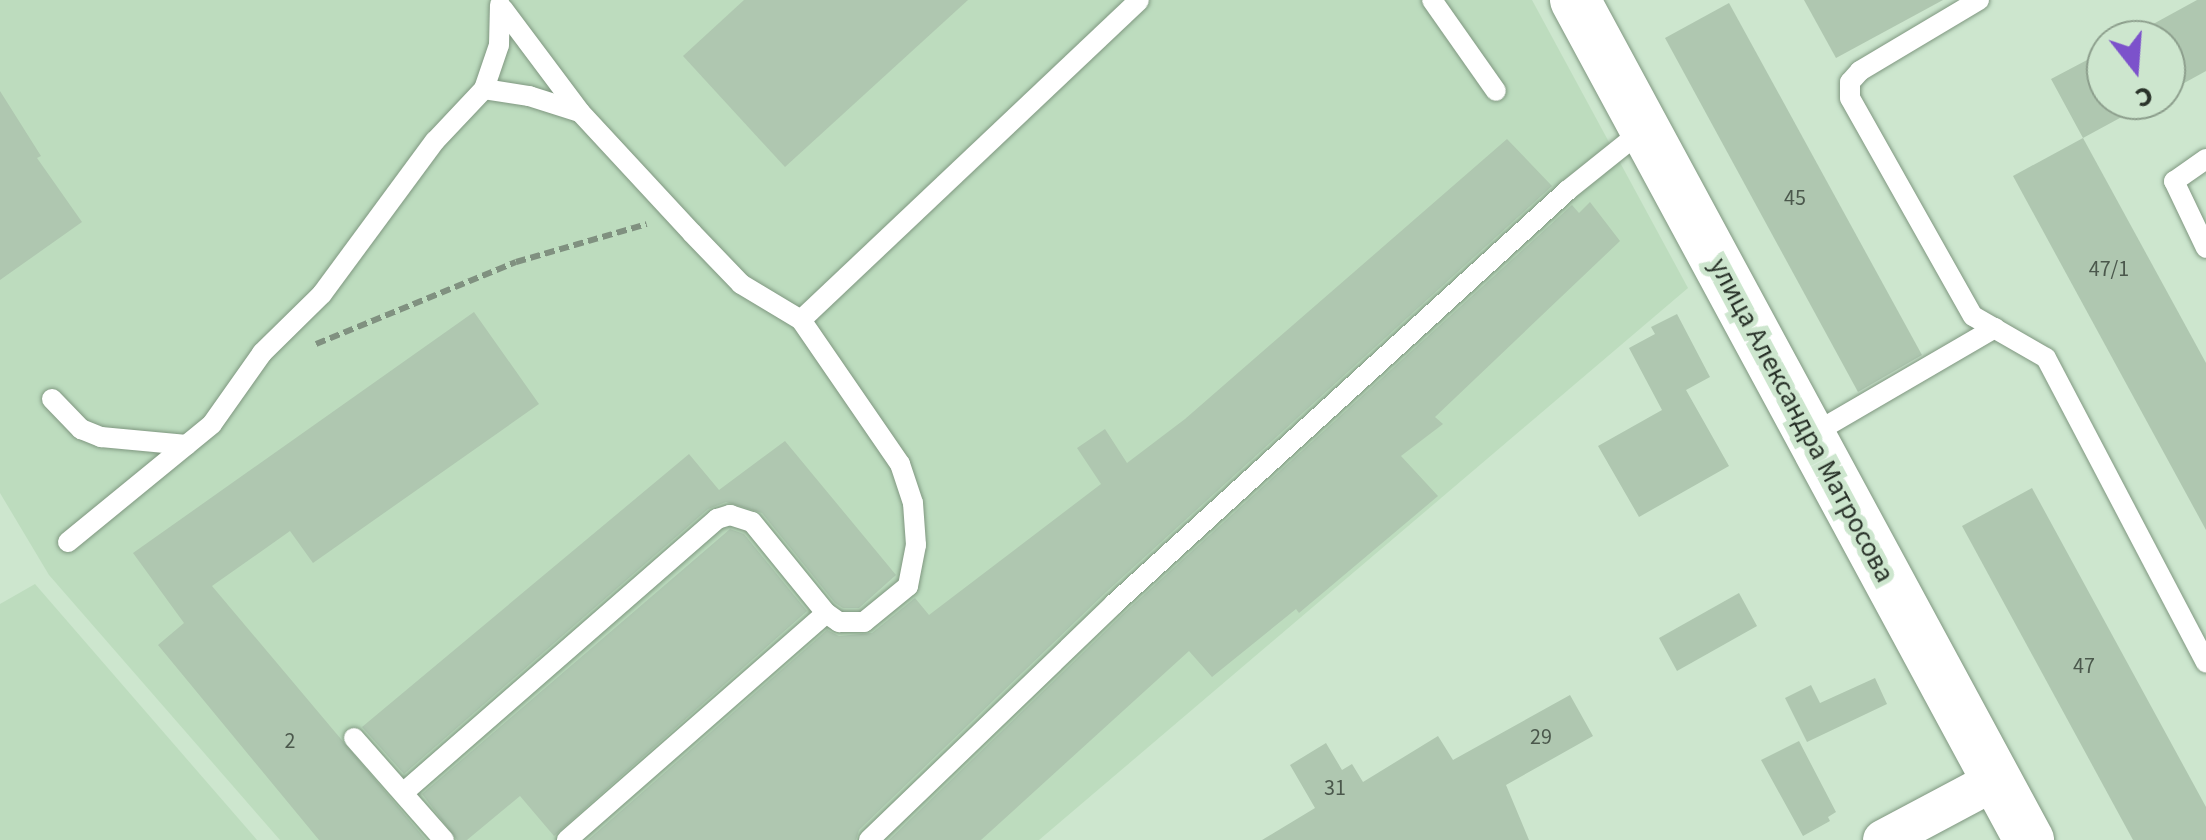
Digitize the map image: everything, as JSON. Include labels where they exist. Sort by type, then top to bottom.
[{"type":"street","name":"улица Александра Матросова","points":[[1575,0],[2029,840]]},
{"type":"street","points":[[1882,840],[1996,780]]},
{"type":"lane","points":[[801,320],[1138,0]]},
{"type":"lane","points":[[1432,0],[1496,92]]},
{"type":"lane","points":[[1979,0],[1860,71],[1850,82],[1850,98],[1973,316],[2046,358],[2206,663]]},
{"type":"lane","points":[[68,542],[212,424],[262,353],[305,316],[435,142],[484,89],[499,46],[499,4]]},
{"type":"lane","points":[[403,794],[717,519],[730,515],[752,522],[826,613],[840,622],[864,622],[908,586],[916,546],[913,502],[900,464],[801,320],[741,284],[580,112],[499,4]]},
{"type":"lane","points":[[484,89],[529,96],[580,112]]},
{"type":"lane","points":[[869,840],[1114,604],[1204,526],[1568,190],[1645,129]]},
{"type":"lane","points":[[2206,159],[2174,181],[2206,248]]},
{"type":"lane","points":[[1810,435],[1995,328]]},
{"type":"lane","points":[[52,399],[82,429],[100,438],[186,445]]},
{"type":"lane","points":[[568,840],[826,613]]},
{"type":"lane","points":[[354,738],[444,840]]},
{"type":"path","points":[[308,347],[516,262],[678,218]]},
{"type":"shaded area","points":[[0,0],[1532,0],[1688,288],[1039,840],[280,840],[49,575],[0,493]]},
{"type":"shaded area","points":[[35,584],[257,840],[0,840],[0,604]]},
{"type":"building","points":[[744,0],[968,0],[785,167],[683,56]]},
{"type":"building","points":[[1804,0],[1943,0],[1836,58]]},
{"type":"building","points":[[2197,0],[2206,0],[2206,71],[2186,82],[2186,20],[2160,20]]},
{"type":"building","points":[[1729,3],[1922,355],[1858,392],[1665,38]]},
{"type":"building","points":[[2086,61],[2086,120],[2116,120],[2083,138],[2051,79]]},
{"type":"building","points":[[0,91],[41,156],[37,158],[82,222],[0,280]]},
{"type":"building","points":[[2083,138],[2206,363],[2206,530],[2013,176]]},
{"type":"building","points":[[1507,139],[1552,186],[1104,594],[859,830],[856,840],[588,840],[827,630],[839,636],[872,633],[915,598],[929,615],[1101,484],[1077,448],[1105,429],[1127,463],[1185,419]]},
{"type":"building","points":[[1590,202],[1620,241],[1435,417],[1443,424],[1401,456],[1438,496],[1299,613],[1296,609],[1212,677],[1189,651],[981,840],[889,840],[1123,614],[1572,205],[1579,213]]},
{"type":"building","points":[[474,312],[539,404],[313,563],[290,531],[212,586],[426,840],[319,840],[158,645],[184,623],[133,553]]},
{"type":"building","points":[[1677,314],[1710,377],[1686,390],[1729,466],[1639,517],[1598,446],[1662,410],[1629,348],[1655,334],[1651,327]]},
{"type":"building","points":[[785,441],[896,575],[859,608],[843,608],[835,603],[762,513],[726,502],[708,509],[404,774],[362,727],[689,454],[719,490]]},
{"type":"building","points":[[2032,488],[2206,807],[2206,840],[2133,840],[1962,526]]},
{"type":"building","points":[[730,529],[744,534],[807,611],[554,836],[520,796],[467,840],[457,840],[422,794]]},
{"type":"building","points":[[1739,593],[1757,626],[1677,671],[1659,638]]},
{"type":"building","points":[[1875,678],[1887,704],[1807,742],[1785,698],[1811,685],[1820,703]]},
{"type":"building","points":[[1570,695],[1593,736],[1506,785],[1529,840],[1262,840],[1315,808],[1290,765],[1326,743],[1342,770],[1352,764],[1363,782],[1438,736],[1453,760]]},
{"type":"building","points":[[1799,741],[1836,812],[1828,817],[1830,821],[1803,836],[1761,760]]}]
